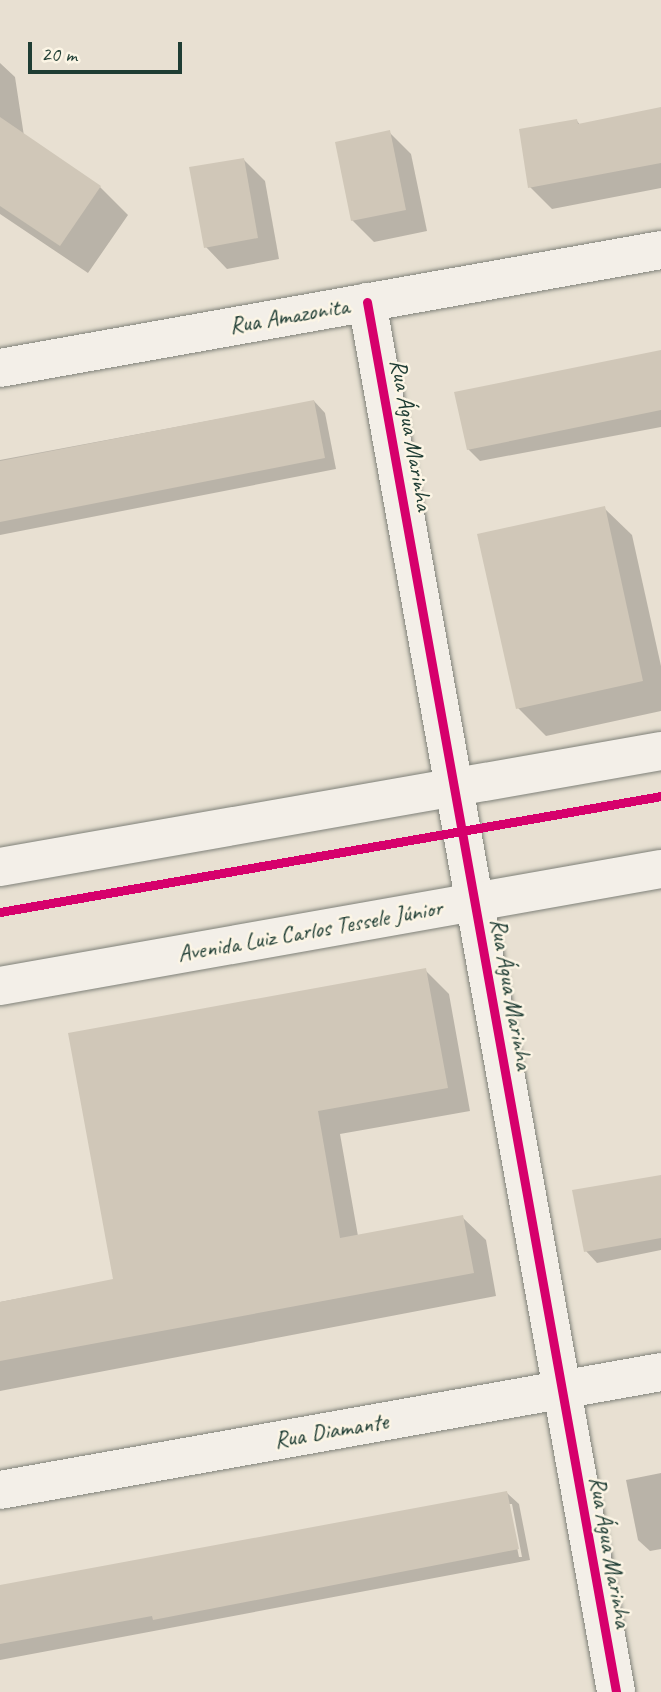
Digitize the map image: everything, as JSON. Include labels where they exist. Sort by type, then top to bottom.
[{"type":"street","name":"Rua Amazonita","points":[[0,368],[661,250]]},
{"type":"street","name":"Rua Água Marinha","points":[[367,302],[616,1692]]},
{"type":"street","points":[[0,867],[661,751]]},
{"type":"street","name":"Avenida Luiz Carlos Tessele Júnior","points":[[0,986],[661,869]]},
{"type":"street","name":"Rua Diamante","points":[[0,1490],[661,1372]]},
{"type":"building","points":[[661,107],[661,163],[528,188],[519,129],[577,119],[578,124]]},
{"type":"building","points":[[0,117],[101,186],[60,246],[0,206]]},
{"type":"building","points":[[390,130],[406,210],[351,221],[335,142]]},
{"type":"building","points":[[244,158],[258,238],[204,248],[189,167]]},
{"type":"building","points":[[661,350],[661,410],[467,450],[454,392]]},
{"type":"building","points":[[314,400],[325,458],[0,522],[0,461]]},
{"type":"building","points":[[605,506],[643,681],[516,709],[477,534]]},
{"type":"building","points":[[426,968],[448,1088],[318,1111],[340,1238],[463,1215],[474,1273],[0,1361],[0,1302],[113,1279],[68,1033]]},
{"type":"building","points":[[661,1175],[661,1238],[584,1252],[572,1190]]},
{"type":"building","points":[[507,1491],[519,1549],[153,1620],[152,1616],[0,1644],[0,1585]]},
{"type":"cycle path","points":[[367,302],[616,1692]]},
{"type":"cycle path","points":[[0,912],[661,796]]}]
